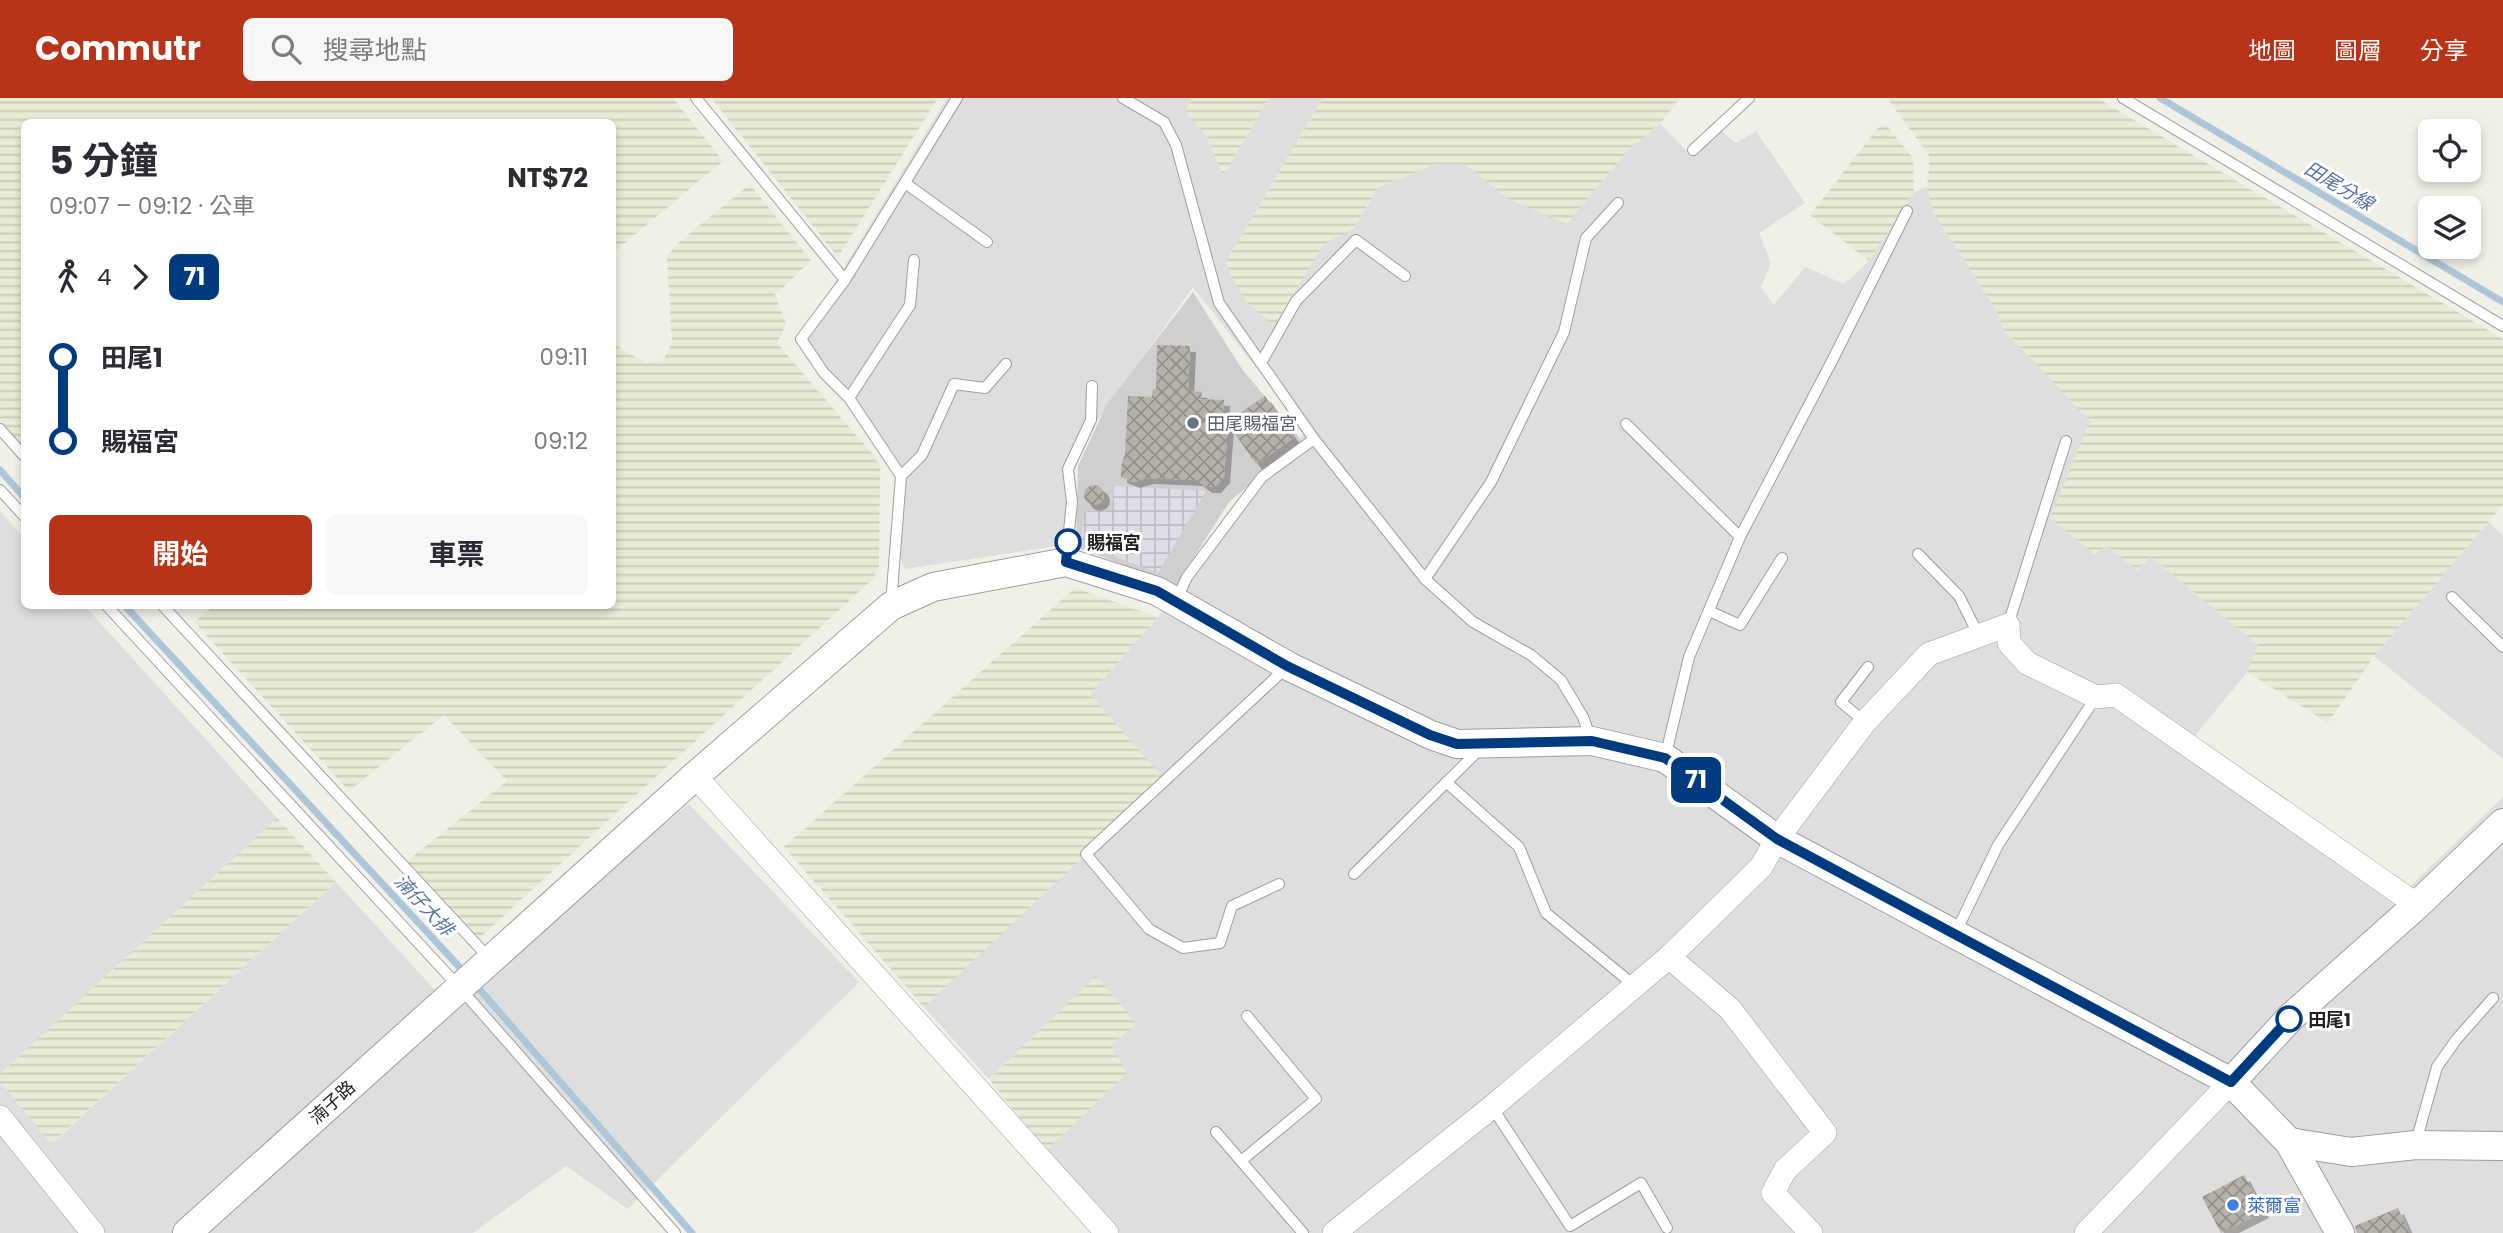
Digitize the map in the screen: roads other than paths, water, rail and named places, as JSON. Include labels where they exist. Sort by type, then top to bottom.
[{"type":"street","points":[[1066,562],[1163,591],[1287,666],[1430,735],[1457,744],[1592,741],[1665,758],[1777,839],[2231,1082],[2289,1142],[2340,1233]]},
{"type":"street","name":"湳子路","points":[[187,1233],[695,776],[891,606],[933,587],[1066,562]]},
{"type":"street","points":[[1334,1233],[1492,1107],[1669,957],[1761,867],[1777,839],[1865,722],[1929,654],[2008,625],[2009,643],[2027,663],[2096,697],[2116,695],[2417,905]]},
{"type":"street","points":[[695,776],[1107,1233]]},
{"type":"street","points":[[2086,1233],[2291,1017],[2417,905],[2503,823]]},
{"type":"street","points":[[1669,957],[1730,1009],[1825,1133],[1785,1170],[1773,1193],[1811,1233]]},
{"type":"street","points":[[0,1117],[93,1233]]},
{"type":"street","points":[[2289,1142],[2351,1152],[2416,1145],[2503,1146]]},
{"type":"lane","points":[[696,98],[845,280]]},
{"type":"lane","points":[[891,606],[901,476],[849,398],[824,373],[801,339],[845,280],[957,98]]},
{"type":"lane","points":[[1123,98],[1164,122],[1176,145],[1219,303],[1314,439],[1425,579],[1473,622],[1531,655],[1561,680],[1583,717],[1592,741]]},
{"type":"lane","points":[[1693,150],[1749,98]]},
{"type":"lane","points":[[2123,98],[2503,326]]},
{"type":"lane","points":[[905,183],[987,242]]},
{"type":"lane","points":[[1425,579],[1491,482],[1564,332],[1586,238],[1618,203]]},
{"type":"lane","points":[[1665,758],[1689,657],[1740,537],[1907,211]]},
{"type":"lane","points":[[1261,363],[1296,300],[1356,240],[1405,276]]},
{"type":"lane","points":[[849,398],[910,305],[914,260]]},
{"type":"lane","points":[[901,476],[922,455],[954,384],[985,388],[1006,364]]},
{"type":"lane","points":[[1066,562],[1072,502],[1068,469],[1091,420],[1092,386]]},
{"type":"lane","points":[[1626,424],[1740,537]]},
{"type":"lane","points":[[0,429],[21,453]]},
{"type":"lane","points":[[1163,591],[1187,577],[1262,477],[1314,439]]},
{"type":"lane","points":[[2008,625],[2066,441]]},
{"type":"lane","points":[[0,490],[21,513]]},
{"type":"lane","points":[[1919,554],[1959,596],[1979,636]]},
{"type":"lane","points":[[1709,611],[1740,625],[1782,558]]},
{"type":"lane","points":[[2452,597],[2503,648]]},
{"type":"lane","points":[[110,609],[472,976]]},
{"type":"lane","points":[[166,609],[472,976],[675,1233]]},
{"type":"lane","points":[[1279,884],[1232,906],[1220,943],[1183,948],[1149,929],[1086,853],[1287,666]]},
{"type":"lane","points":[[1865,722],[1841,702],[1868,667]]},
{"type":"lane","points":[[1955,934],[1998,845],[2096,697]]},
{"type":"lane","points":[[1354,874],[1484,744]]},
{"type":"lane","points":[[1446,782],[1519,847],[1546,913],[1635,986]]},
{"type":"lane","points":[[2416,1145],[2437,1067],[2456,1040],[2493,998]]},
{"type":"lane","points":[[1241,1161],[1316,1099],[1247,1016]]},
{"type":"lane","points":[[1492,1107],[1570,1226],[1641,1183],[1667,1228]]},
{"type":"lane","points":[[1216,1132],[1303,1233]]},
{"type":"waterway","name":"田尾分線","points":[[2160,98],[2503,302]]},
{"type":"waterway","name":"湳仔大排","points":[[0,470],[21,494]]},
{"type":"waterway","name":"湳仔大排","points":[[128,609],[466,974]]},
{"type":"waterway","name":"湳仔大排","points":[[474,983],[692,1233]]},
{"type":"place","name":"田尾賜福宮","points":[[1193,423]]},
{"type":"place","name":"賜福宮","points":[[1068,542]]},
{"type":"place","name":"田尾1","points":[[2289,1019]]},
{"type":"place","name":"萊爾富","points":[[2233,1205]]}]
